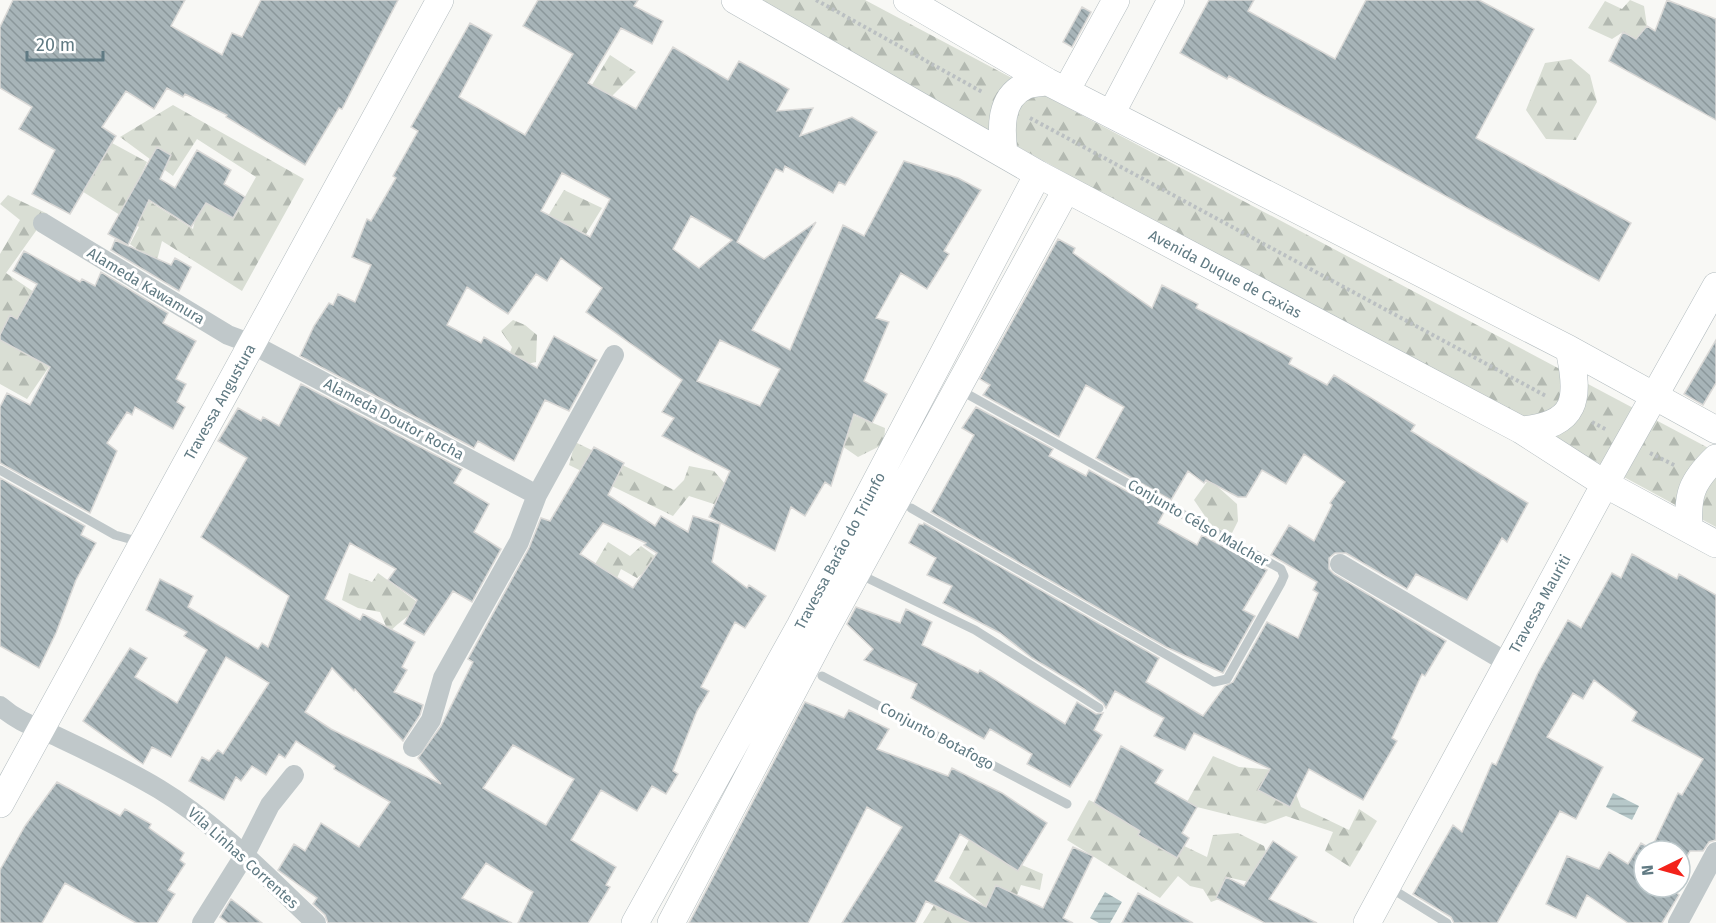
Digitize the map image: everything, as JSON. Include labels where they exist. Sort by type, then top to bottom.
[{"type":"main road","name":"Travessa Angustura","points":[[0,804],[440,0]]},
{"type":"main road","name":"Avenida Duque de Caxias","points":[[735,0],[1066,190],[1521,430],[1605,484],[1716,544]]},
{"type":"main road","points":[[907,0],[1057,86],[1569,350],[1716,430]]},
{"type":"main road","points":[[1057,86],[1116,0]]},
{"type":"main road","points":[[1112,114],[1171,0]]},
{"type":"main road","points":[[1004,153],[1001,131],[1006,105],[1024,86],[1057,86]]},
{"type":"main road","name":"Travessa Barão do Triunfo","points":[[635,923],[811,631],[1038,174]]},
{"type":"main road","name":"Travessa Barão do Triunfo","points":[[671,923],[814,671],[811,631],[857,573],[904,504],[1066,190]]},
{"type":"main road","name":"Travessa Mauriti","points":[[1367,923],[1605,484],[1716,286]]},
{"type":"main road","points":[[1521,430],[1546,428],[1570,410],[1577,384],[1569,350]]},
{"type":"main road","points":[[1689,529],[1688,503],[1697,476],[1716,458]]},
{"type":"street","name":"Alameda Kawamura","points":[[43,223],[228,335],[252,344]]},
{"type":"street","name":"Alameda Doutor Rocha","points":[[252,344],[537,495]]},
{"type":"street","points":[[413,747],[431,720],[443,678],[513,552],[537,495],[614,355]]},
{"type":"street","points":[[1340,564],[1508,663]]},
{"type":"street","name":"Vila Linhas Correntes","points":[[0,706],[19,722],[41,729],[103,758],[159,789],[194,812],[316,923]]},
{"type":"street","points":[[202,923],[244,856],[270,805],[294,776]]},
{"type":"street","points":[[1678,923],[1716,852]]},
{"type":"lane","name":"Conjunto Célso Malcher","points":[[904,504],[1214,682],[1227,679],[1281,584],[1284,576],[1281,569],[963,391]]},
{"type":"lane","points":[[0,470],[116,535],[142,543]]},
{"type":"lane","points":[[857,573],[975,630],[1099,708]]},
{"type":"lane","name":"Conjunto Botafogo","points":[[814,671],[1067,804]]},
{"type":"lane","points":[[1387,886],[1447,923]]},
{"type":"path","points":[[816,0],[1629,442],[1697,476]]},
{"type":"green space","points":[[756,0],[865,0],[1716,452],[1716,527],[1085,184]]},
{"type":"green space","points":[[1630,0],[1644,6],[1647,26],[1636,39],[1623,32],[1612,39],[1588,28],[1605,1],[1622,9]]},
{"type":"green space","points":[[610,55],[636,72],[613,95],[596,122],[578,108]]},
{"type":"green space","points":[[1571,59],[1590,75],[1597,102],[1576,140],[1546,139],[1526,110],[1545,63]]},
{"type":"green space","points":[[173,105],[304,179],[242,291],[162,241],[156,264],[130,244],[139,227],[69,183],[94,173],[112,143],[147,162],[133,191],[193,229],[195,220],[192,195],[233,218],[256,177],[197,139],[173,176],[120,137]]},
{"type":"green space","points":[[564,190],[602,208],[586,234],[548,216]]},
{"type":"green space","points":[[8,195],[48,214],[6,273],[53,305],[41,335],[10,315],[0,335],[0,254],[20,220],[0,204]]},
{"type":"green space","points":[[513,320],[525,325],[537,335],[536,362],[527,364],[508,358],[512,347],[501,331]]},
{"type":"green space","points":[[0,340],[49,367],[27,399],[0,384]]},
{"type":"green space","points":[[832,406],[885,428],[884,444],[858,457],[813,426]]},
{"type":"green space","points":[[575,442],[674,490],[684,480],[689,466],[714,471],[726,485],[723,507],[689,496],[673,516],[569,465]]},
{"type":"green space","points":[[1209,479],[1237,504],[1238,521],[1231,535],[1211,525],[1194,500]]},
{"type":"green space","points":[[608,542],[630,556],[641,546],[659,559],[637,578],[621,569],[617,578],[591,571]]},
{"type":"green space","points":[[349,573],[372,582],[378,573],[420,604],[389,633],[380,612],[358,608],[342,600]]},
{"type":"green space","points":[[1213,756],[1239,767],[1287,771],[1301,807],[1349,830],[1359,809],[1377,821],[1350,867],[1325,851],[1333,832],[1286,816],[1265,824],[1197,807],[1187,802]]},
{"type":"green space","points":[[1089,800],[1207,857],[1213,835],[1238,833],[1264,846],[1266,852],[1249,882],[1227,877],[1219,899],[1211,902],[1203,889],[1190,886],[1178,876],[1160,898],[1067,840]]},
{"type":"green space","points":[[970,838],[982,848],[1043,874],[1040,890],[1021,885],[1017,895],[995,914],[949,878]]},
{"type":"green space","points":[[941,894],[976,923],[923,923]]},
{"type":"shaded area","points":[[1613,793],[1639,806],[1632,820],[1606,807]]},
{"type":"shaded area","points":[[1105,892],[1122,902],[1110,923],[1099,923],[1090,918]]},
{"type":"building","points":[[13,0],[185,0],[171,26],[222,55],[232,33],[242,37],[261,0],[398,0],[342,109],[339,108],[305,165],[226,117],[227,115],[185,94],[183,97],[167,88],[154,109],[126,91],[102,127],[116,136],[70,214],[32,194],[55,150],[19,129],[32,107],[0,88],[0,27]]},
{"type":"building","points":[[538,0],[638,0],[634,6],[663,21],[652,44],[621,28],[588,83],[636,109],[673,47],[728,80],[739,61],[789,89],[777,111],[813,108],[800,136],[852,117],[877,132],[845,185],[839,182],[833,193],[785,166],[783,172],[776,169],[737,242],[764,259],[816,222],[752,330],[790,350],[843,225],[864,236],[904,161],[958,178],[981,190],[944,251],[949,254],[927,289],[901,273],[876,318],[889,322],[864,381],[887,394],[872,423],[854,414],[831,486],[825,482],[805,516],[791,507],[775,551],[709,517],[730,471],[662,436],[674,418],[662,412],[682,380],[586,312],[602,288],[561,258],[547,281],[536,274],[508,314],[467,287],[447,325],[481,343],[484,337],[537,368],[554,336],[597,360],[569,411],[545,400],[514,461],[478,441],[474,448],[300,356],[314,326],[329,303],[333,305],[338,294],[355,302],[371,265],[352,257],[367,219],[371,221],[396,178],[393,176],[418,131],[411,127],[470,23],[492,35],[459,97],[525,135],[573,54],[523,26]],"holes":[[[562,173],[610,199],[590,237],[541,211]],[[691,216],[732,240],[699,268],[673,249]],[[720,340],[780,369],[760,406],[697,381]]]},
{"type":"building","points":[[1209,0],[1254,0],[1248,11],[1335,59],[1366,0],[1479,0],[1534,29],[1476,138],[1631,223],[1599,281],[1229,76],[1227,79],[1180,53]]},
{"type":"building","points":[[1667,0],[1716,19],[1716,120],[1609,61],[1623,32],[1636,39],[1647,26],[1655,31]]},
{"type":"building","points":[[1082,7],[1091,12],[1072,47],[1063,42]]},
{"type":"building","points":[[157,147],[171,155],[160,179],[175,188],[197,150],[231,170],[224,184],[245,197],[233,218],[206,203],[191,227],[149,200],[128,245],[108,234]]},
{"type":"building","points":[[1058,239],[1075,248],[1073,253],[1152,308],[1162,285],[1198,304],[1196,308],[1292,358],[1289,364],[1327,385],[1334,375],[1415,425],[1411,431],[1528,503],[1507,542],[1502,538],[1467,600],[1416,574],[1407,589],[1346,553],[1335,553],[1329,558],[1329,569],[1334,574],[1446,641],[1425,676],[1422,674],[1392,738],[1397,741],[1363,800],[1309,769],[1290,807],[1258,790],[1270,769],[1194,733],[1185,750],[1154,736],[1164,718],[1115,691],[1106,708],[1103,703],[1084,689],[1032,658],[1000,633],[943,603],[952,586],[927,575],[936,558],[909,543],[919,524],[924,523],[1159,658],[1146,682],[1203,716],[1225,686],[1233,682],[1267,622],[1298,638],[1318,593],[1313,590],[1317,582],[1271,555],[1289,525],[1314,541],[1332,505],[1330,503],[1345,482],[1304,454],[1286,484],[1262,470],[1246,497],[1238,497],[1206,480],[1204,483],[1188,471],[1171,500],[1096,458],[1124,407],[1086,385],[1059,437],[983,395],[990,385],[980,379]]},
{"type":"building","points":[[115,240],[171,265],[175,258],[191,267],[179,291],[111,250]]},
{"type":"building","points":[[24,251],[80,282],[82,279],[95,286],[101,272],[168,313],[163,323],[196,341],[176,379],[186,384],[177,402],[185,407],[173,429],[135,407],[132,415],[127,412],[107,443],[117,451],[90,513],[0,463],[0,407],[7,393],[30,405],[50,367],[0,340],[0,335],[10,315],[17,319],[37,284],[13,271]]},
{"type":"building","points":[[1716,340],[1716,383],[1703,405],[1684,394]]},
{"type":"building","points":[[301,384],[462,469],[454,483],[489,504],[474,532],[501,549],[472,602],[453,591],[424,635],[404,624],[417,600],[388,580],[396,569],[350,543],[325,599],[360,620],[363,614],[415,642],[402,667],[407,670],[394,692],[423,705],[420,715],[403,741],[355,689],[354,691],[332,668],[305,712],[331,729],[441,784],[418,758],[441,726],[473,662],[468,659],[529,548],[541,518],[550,521],[594,447],[624,463],[608,495],[655,526],[661,516],[688,532],[693,516],[720,524],[712,562],[747,588],[749,585],[766,596],[745,628],[735,622],[701,687],[709,691],[697,711],[673,771],[678,774],[666,794],[652,786],[637,811],[601,790],[571,840],[616,867],[606,885],[610,887],[588,923],[518,923],[533,892],[486,863],[462,898],[512,923],[328,923],[325,915],[313,904],[317,898],[278,870],[294,844],[305,851],[321,823],[359,847],[390,802],[334,769],[335,766],[296,741],[285,758],[279,754],[266,775],[252,766],[241,781],[236,777],[224,800],[189,781],[202,757],[209,761],[218,750],[223,754],[269,683],[226,657],[171,757],[152,747],[143,764],[83,721],[130,648],[147,658],[135,677],[177,703],[207,650],[184,636],[187,632],[146,610],[160,579],[193,596],[188,607],[258,649],[262,643],[268,647],[289,596],[201,537],[247,458],[218,441],[238,408],[261,421],[263,417],[279,426]],"holes":[[[603,523],[646,543],[644,545],[657,553],[633,588],[580,554]],[[513,745],[574,779],[546,825],[483,788]]]},
{"type":"building","points":[[976,407],[1053,449],[1049,456],[1086,476],[1089,470],[1164,512],[1158,523],[1197,545],[1202,535],[1267,570],[1243,610],[1255,616],[1223,673],[1166,647],[931,512],[974,435],[962,428]]},
{"type":"building","points":[[0,478],[85,526],[81,535],[96,543],[76,580],[56,633],[39,668],[0,646]]},
{"type":"building","points":[[1632,554],[1677,579],[1679,574],[1716,595],[1716,840],[1709,842],[1703,851],[1692,851],[1692,839],[1656,839],[1678,793],[1682,795],[1703,759],[1632,721],[1637,712],[1594,680],[1583,699],[1573,693],[1547,737],[1603,767],[1576,819],[1560,811],[1497,923],[1454,923],[1451,917],[1413,894],[1453,825],[1462,832],[1492,763],[1496,765],[1538,673],[1568,620],[1581,628],[1612,573],[1621,578]]},
{"type":"building","points":[[856,607],[900,623],[906,609],[932,622],[922,645],[978,673],[980,670],[1065,724],[1077,702],[1096,714],[1103,713],[1094,730],[1102,735],[1070,787],[1027,764],[1032,754],[990,729],[984,739],[911,698],[917,684],[864,660],[873,649],[847,624]]},
{"type":"building","points":[[805,702],[844,718],[849,710],[889,729],[877,749],[948,776],[952,768],[1002,793],[1047,823],[1018,871],[960,834],[935,881],[986,907],[996,885],[1043,908],[1073,847],[1093,856],[1063,918],[1073,923],[970,923],[926,901],[915,923],[842,923],[902,827],[867,807],[808,923],[689,923]]},
{"type":"building","points":[[1121,746],[1163,770],[1155,783],[1197,807],[1182,833],[1189,838],[1177,858],[1138,835],[1140,831],[1094,803]]},
{"type":"building","points":[[57,782],[120,816],[125,809],[151,824],[149,828],[184,853],[180,860],[185,864],[168,890],[175,894],[157,923],[136,923],[65,883],[42,923],[0,923],[0,870],[25,826]]},
{"type":"building","points":[[1273,841],[1297,857],[1269,899],[1317,923],[1265,923],[1216,898],[1226,877],[1244,886]]},
{"type":"building","points":[[1609,852],[1628,864],[1632,858],[1632,899],[1677,899],[1662,923],[1628,923],[1587,895],[1576,918],[1546,904],[1567,856],[1599,869]]},
{"type":"building","points":[[1138,893],[1193,923],[1122,923]]},
{"type":"building","points":[[231,899],[262,923],[228,923],[220,917]]}]
